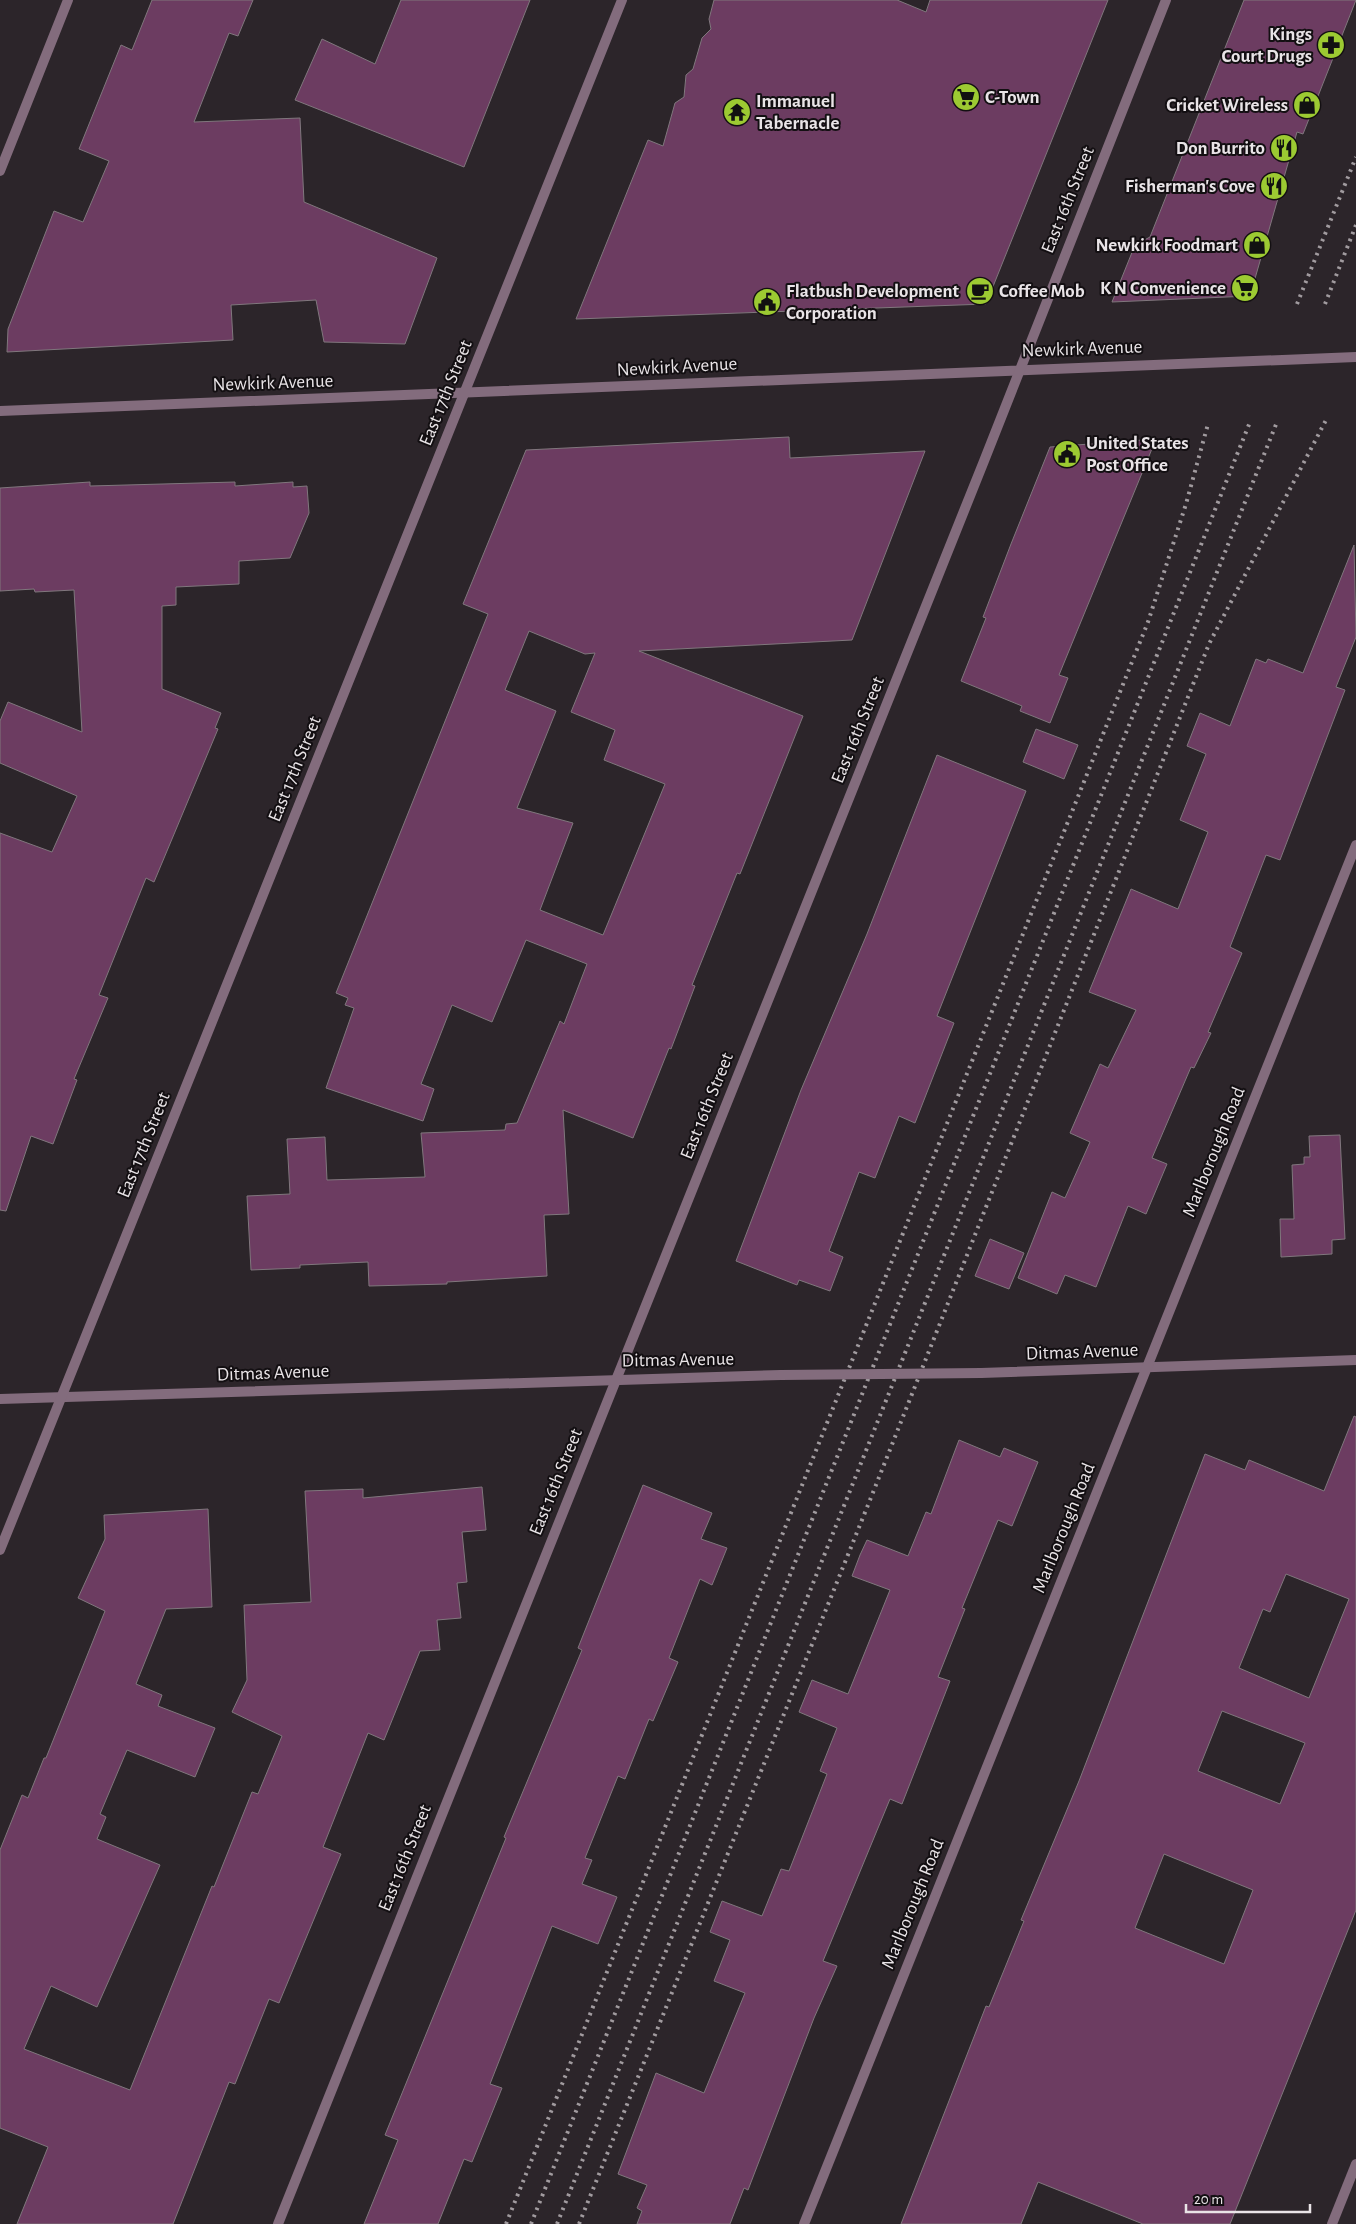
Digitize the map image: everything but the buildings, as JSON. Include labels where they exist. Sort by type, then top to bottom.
[{"type":"street","points":[[0,171],[68,0]]},
{"type":"street","name":"East 17th Street","points":[[0,1550],[622,0]]},
{"type":"street","name":"East 16th Street","points":[[278,2224],[1166,0]]},
{"type":"street","name":"Newkirk Avenue","points":[[0,411],[465,394],[1019,369],[1356,357]]},
{"type":"street","name":"Marlborough Road","points":[[804,2224],[1356,845]]},
{"type":"street","name":"Ditmas Avenue","points":[[0,1399],[616,1379],[980,1373],[1356,1360]]},
{"type":"street","points":[[1332,2224],[1356,2164]]},
{"type":"railway","points":[[1297,304],[1356,157]]},
{"type":"railway","points":[[1325,304],[1356,225]]},
{"type":"railway","points":[[579,2224],[872,1495],[1209,644],[1326,420]]},
{"type":"railway","points":[[531,2224],[1250,422]]},
{"type":"railway","points":[[557,2224],[1277,422]]},
{"type":"railway","points":[[506,2224],[1148,622],[1186,504],[1208,424]]},
{"type":"place","name":"Kings Court Drugs","points":[[1331,45]]},
{"type":"place","name":"C-Town","points":[[966,97]]},
{"type":"place","name":"Cricket Wireless","points":[[1307,105]]},
{"type":"place","name":"Immanuel Tabernacle","points":[[737,112]]},
{"type":"place","name":"Don Burrito","points":[[1284,148]]},
{"type":"place","name":"Fisherman's Cove","points":[[1274,186]]},
{"type":"place","name":"Newkirk Foodmart","points":[[1257,245]]},
{"type":"place","name":"K N Convenience","points":[[1245,288]]},
{"type":"place","name":"Coffee Mob","points":[[980,291]]},
{"type":"place","name":"Flatbush Development Corporation","points":[[767,302]]},
{"type":"place","name":"United States Post Office","points":[[1067,454]]}]
